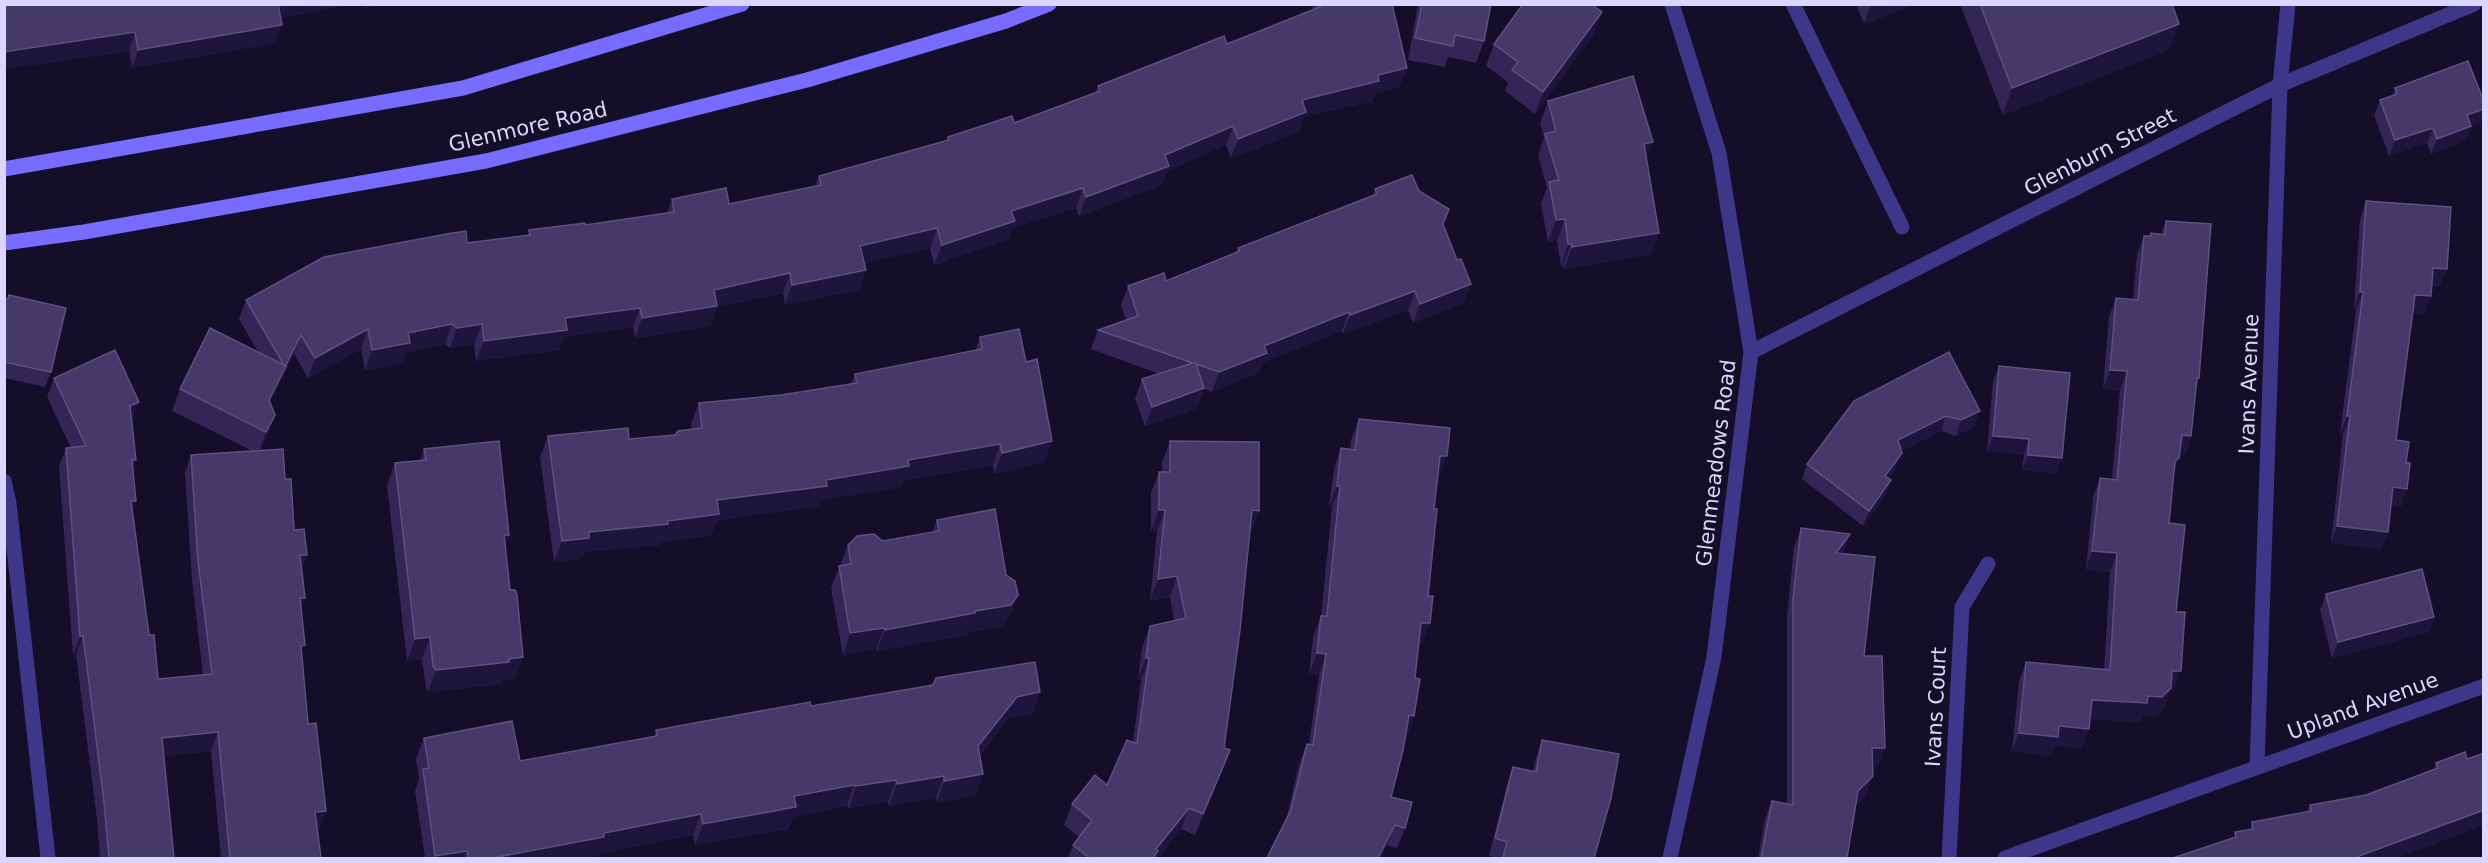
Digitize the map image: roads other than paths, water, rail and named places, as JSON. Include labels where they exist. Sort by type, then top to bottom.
[{"type":"main road","points":[[4,169],[463,88],[742,4]]},
{"type":"main road","name":"Glenmore Road","points":[[4,243],[84,232],[486,161],[807,80],[1006,21],[1049,4]]},
{"type":"street","name":"Glenmeadows Road","points":[[1670,858],[1714,657],[1751,352],[1719,153],[1672,4]]},
{"type":"street","points":[[1793,4],[1902,227]]},
{"type":"street","name":"Ivans Avenue","points":[[2257,766],[2280,85],[2288,4]]},
{"type":"street","name":"Glenburn Street","points":[[1751,352],[2280,85],[2474,4]]},
{"type":"street","points":[[4,481],[9,503],[48,858]]},
{"type":"street","name":"Ivans Court","points":[[1949,858],[1962,607],[1988,564]]},
{"type":"street","name":"Upland Avenue","points":[[2257,766],[2484,686]]},
{"type":"street","points":[[2005,858],[2257,766]]}]
